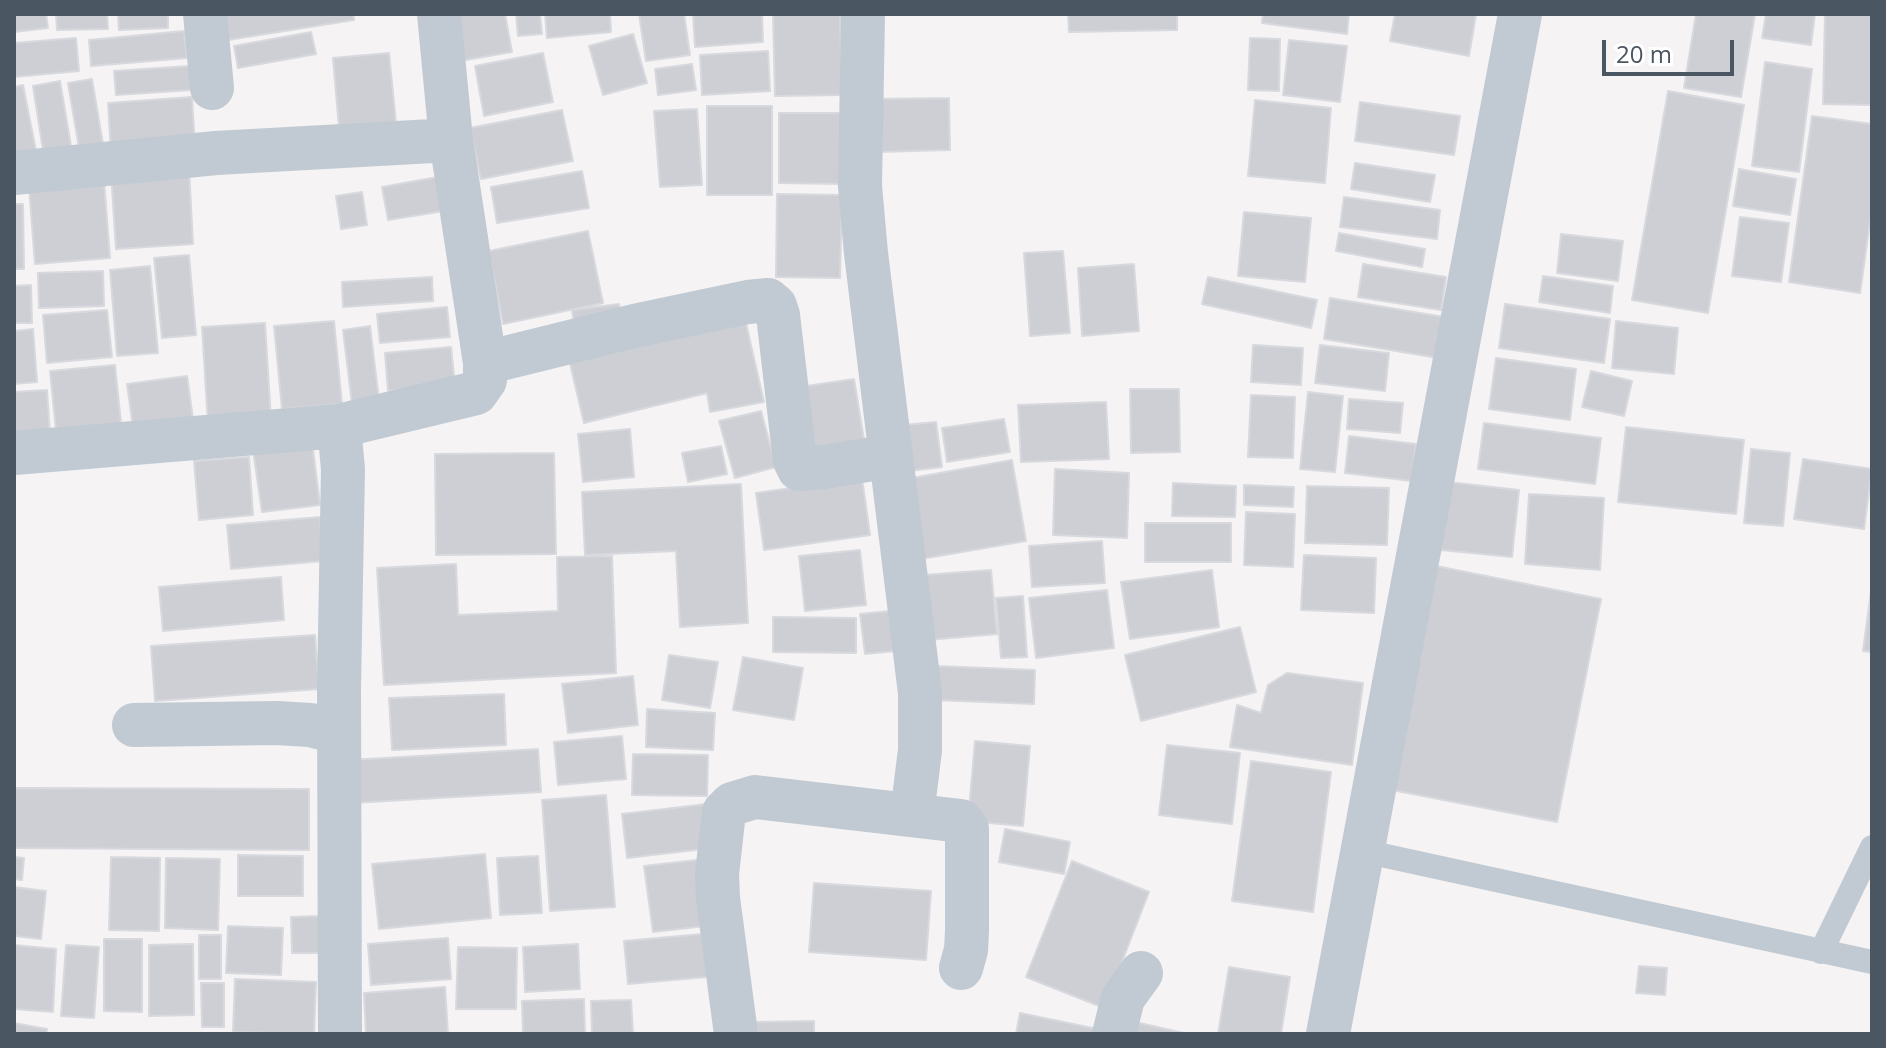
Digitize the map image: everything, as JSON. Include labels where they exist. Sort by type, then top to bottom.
[{"type":"street","points":[[205,14],[212,88]]},
{"type":"street","points":[[14,453],[339,426],[476,393],[485,380],[485,363],[451,140],[439,14]]},
{"type":"street","points":[[863,14],[860,186],[920,693],[920,750],[912,815]]},
{"type":"street","points":[[1328,1034],[1520,14]]},
{"type":"street","points":[[14,173],[216,153],[451,140]]},
{"type":"street","points":[[485,363],[634,326],[768,300],[775,306],[778,315],[795,461],[799,469],[891,456]]},
{"type":"street","points":[[339,426],[343,469],[339,732],[340,1034]]},
{"type":"street","points":[[134,725],[277,723],[310,725],[339,732]]},
{"type":"street","points":[[736,1034],[717,874],[724,812],[732,804],[755,797],[961,821],[967,829],[967,931],[961,968]]},
{"type":"street","points":[[1114,1034],[1123,998],[1141,973]]},
{"type":"lane","points":[[1821,952],[1872,847]]},
{"type":"lane","points":[[1363,851],[1872,962]]},
{"type":"building","points":[[14,14],[46,14],[48,28],[14,32]]},
{"type":"building","points":[[56,14],[107,14],[108,29],[57,30]]},
{"type":"building","points":[[118,14],[168,14],[168,28],[119,30]]},
{"type":"building","points":[[224,14],[353,14],[354,20],[228,40]]},
{"type":"building","points":[[446,14],[505,14],[512,52],[454,62]]},
{"type":"building","points":[[516,14],[540,14],[542,34],[518,36]]},
{"type":"building","points":[[545,14],[610,14],[611,32],[547,38]]},
{"type":"building","points":[[639,14],[684,14],[690,55],[646,61]]},
{"type":"building","points":[[693,14],[762,14],[763,42],[695,47]]},
{"type":"building","points":[[773,14],[840,14],[842,95],[775,96]]},
{"type":"building","points":[[1068,14],[1177,14],[1177,30],[1069,32]]},
{"type":"building","points":[[1263,14],[1349,14],[1347,34],[1262,23]]},
{"type":"building","points":[[1395,14],[1476,14],[1469,56],[1390,41]]},
{"type":"building","points":[[1696,14],[1755,14],[1741,97],[1684,88]]},
{"type":"building","points":[[1766,14],[1815,14],[1811,45],[1762,38]]},
{"type":"building","points":[[1825,14],[1872,14],[1872,105],[1823,104]]},
{"type":"building","points":[[184,31],[187,58],[91,66],[89,40]]},
{"type":"building","points":[[311,32],[316,54],[238,68],[234,46]]},
{"type":"building","points":[[633,34],[647,83],[603,95],[589,46]]},
{"type":"building","points":[[76,38],[79,71],[14,77],[14,43]]},
{"type":"building","points":[[1250,38],[1280,39],[1279,91],[1248,90]]},
{"type":"building","points":[[1289,40],[1347,46],[1340,102],[1283,95]]},
{"type":"building","points":[[768,51],[770,91],[702,95],[700,55]]},
{"type":"building","points":[[389,53],[396,123],[339,128],[333,58]]},
{"type":"building","points":[[543,53],[553,102],[484,116],[475,66]]},
{"type":"building","points":[[1765,62],[1812,69],[1799,172],[1752,166]]},
{"type":"building","points":[[692,64],[696,90],[658,95],[655,69]]},
{"type":"building","points":[[190,66],[191,90],[116,95],[114,71]]},
{"type":"building","points":[[92,79],[104,150],[80,154],[68,83]]},
{"type":"building","points":[[60,81],[72,152],[44,157],[33,86]]},
{"type":"building","points":[[23,85],[37,156],[14,160],[14,87]]},
{"type":"building","points":[[1668,91],[1744,105],[1708,313],[1632,300]]},
{"type":"building","points":[[192,97],[195,147],[111,152],[108,103]]},
{"type":"building","points":[[949,98],[950,150],[875,152],[874,99]]},
{"type":"building","points":[[1255,100],[1331,108],[1325,183],[1248,176]]},
{"type":"building","points":[[1360,102],[1460,116],[1454,155],[1355,141]]},
{"type":"building","points":[[707,106],[772,106],[772,195],[707,195]]},
{"type":"building","points":[[697,109],[702,185],[660,187],[654,111]]},
{"type":"building","points":[[562,110],[573,161],[481,179],[470,128]]},
{"type":"building","points":[[779,113],[845,113],[844,184],[779,183]]},
{"type":"building","points":[[1812,116],[1872,124],[1872,207],[1860,293],[1789,282]]},
{"type":"building","points":[[1355,163],[1435,175],[1430,202],[1351,189]]},
{"type":"building","points":[[189,168],[193,244],[116,249],[111,173]]},
{"type":"building","points":[[1739,169],[1796,179],[1790,215],[1733,206]]},
{"type":"building","points":[[582,171],[589,208],[497,223],[491,187]]},
{"type":"building","points":[[438,177],[444,211],[388,220],[382,187]]},
{"type":"building","points":[[104,181],[110,258],[35,264],[29,187]]},
{"type":"building","points":[[362,192],[367,225],[341,229],[336,196]]},
{"type":"building","points":[[777,194],[842,195],[840,278],[776,277]]},
{"type":"building","points":[[1344,197],[1440,210],[1437,239],[1340,227]]},
{"type":"building","points":[[14,204],[23,204],[24,269],[14,269]]},
{"type":"building","points":[[1244,212],[1311,218],[1305,282],[1238,276]]},
{"type":"building","points":[[1740,217],[1789,223],[1781,282],[1732,276]]},
{"type":"building","points":[[588,231],[603,303],[503,324],[489,251]]},
{"type":"building","points":[[1339,233],[1425,249],[1422,267],[1336,251]]},
{"type":"building","points":[[1561,234],[1623,241],[1618,281],[1557,273]]},
{"type":"building","points":[[1063,251],[1070,333],[1030,336],[1024,253]]},
{"type":"building","points":[[189,255],[196,335],[162,338],[154,258]]},
{"type":"building","points":[[1134,264],[1139,331],[1082,336],[1078,268]]},
{"type":"building","points":[[1363,264],[1446,277],[1441,310],[1358,297]]},
{"type":"building","points":[[150,266],[158,353],[117,356],[110,270]]},
{"type":"building","points":[[103,271],[104,306],[39,308],[38,273]]},
{"type":"building","points":[[1543,276],[1613,286],[1610,313],[1539,302]]},
{"type":"building","points":[[432,277],[433,301],[343,307],[342,282]]},
{"type":"building","points":[[1208,277],[1317,300],[1311,328],[1202,304]]},
{"type":"building","points":[[31,285],[32,323],[14,323],[14,286]]},
{"type":"building","points":[[1330,298],[1444,317],[1438,358],[1324,339]]},
{"type":"building","points":[[619,304],[623,326],[575,333],[572,310]]},
{"type":"building","points":[[1505,304],[1610,319],[1604,363],[1499,348]]},
{"type":"building","points":[[447,307],[450,337],[380,343],[377,314]]},
{"type":"building","points":[[107,310],[112,357],[47,363],[43,315]]},
{"type":"building","points":[[743,310],[764,402],[710,412],[707,393],[584,423],[567,351]]},
{"type":"building","points":[[334,321],[342,404],[282,409],[274,326]]},
{"type":"building","points":[[1616,321],[1678,328],[1674,374],[1612,368]]},
{"type":"building","points":[[265,323],[271,420],[208,424],[202,327]]},
{"type":"building","points":[[370,326],[379,400],[352,404],[343,330]]},
{"type":"building","points":[[33,329],[37,382],[14,384],[14,331]]},
{"type":"building","points":[[1253,345],[1303,348],[1301,385],[1251,382]]},
{"type":"building","points":[[1320,345],[1389,353],[1385,391],[1315,383]]},
{"type":"building","points":[[451,347],[455,385],[388,391],[385,353]]},
{"type":"building","points":[[1496,358],[1576,369],[1570,420],[1489,409]]},
{"type":"building","points":[[115,365],[122,433],[57,440],[50,371]]},
{"type":"building","points":[[1591,371],[1632,381],[1624,416],[1582,407]]},
{"type":"building","points":[[187,376],[193,419],[133,427],[127,384]]},
{"type":"building","points":[[854,379],[866,452],[804,462],[793,388]]},
{"type":"building","points":[[1130,389],[1179,389],[1180,452],[1131,453]]},
{"type":"building","points":[[47,390],[50,436],[14,438],[14,392]]},
{"type":"building","points":[[1308,392],[1343,396],[1335,472],[1300,469]]},
{"type":"building","points":[[1251,395],[1295,397],[1293,458],[1248,457]]},
{"type":"building","points":[[1349,399],[1403,403],[1400,433],[1347,429]]},
{"type":"building","points":[[1106,402],[1109,459],[1021,462],[1018,405]]},
{"type":"building","points":[[761,411],[776,467],[735,478],[719,421]]},
{"type":"building","points":[[1004,419],[1010,452],[947,462],[942,428]]},
{"type":"building","points":[[936,422],[942,467],[909,471],[904,425]]},
{"type":"building","points":[[1484,423],[1601,438],[1595,484],[1478,469]]},
{"type":"building","points":[[1626,427],[1744,440],[1736,514],[1618,502]]},
{"type":"building","points":[[630,429],[634,477],[583,482],[578,434]]},
{"type":"building","points":[[1349,436],[1416,444],[1412,481],[1345,473]]},
{"type":"building","points":[[312,442],[320,505],[262,512],[253,450]]},
{"type":"building","points":[[721,446],[727,474],[688,482],[682,453]]},
{"type":"building","points":[[1751,449],[1790,453],[1783,526],[1744,523]]},
{"type":"building","points":[[554,453],[556,554],[436,555],[435,454]]},
{"type":"building","points":[[249,457],[253,515],[199,520],[194,461]]},
{"type":"building","points":[[1803,459],[1872,469],[1864,529],[1794,519]]},
{"type":"building","points":[[1012,460],[1026,541],[915,560],[901,480]]},
{"type":"building","points":[[1055,469],[1129,473],[1127,538],[1053,535]]},
{"type":"building","points":[[862,478],[870,535],[764,550],[756,493]]},
{"type":"building","points":[[1448,482],[1519,490],[1512,557],[1441,550]]},
{"type":"building","points":[[1173,483],[1236,486],[1235,517],[1172,516]]},
{"type":"building","points":[[741,484],[748,623],[680,627],[676,551],[585,555],[582,492]]},
{"type":"building","points":[[1244,485],[1294,487],[1293,507],[1244,505]]},
{"type":"building","points":[[1307,486],[1389,488],[1387,545],[1305,543]]},
{"type":"building","points":[[1529,494],[1604,498],[1600,570],[1525,564]]},
{"type":"building","points":[[1246,512],[1295,514],[1293,567],[1244,565]]},
{"type":"building","points":[[320,517],[323,561],[231,569],[227,525]]},
{"type":"building","points":[[1145,523],[1231,523],[1231,562],[1145,562]]},
{"type":"building","points":[[1102,541],[1105,583],[1032,587],[1029,546]]},
{"type":"building","points":[[860,550],[866,605],[805,611],[799,556]]},
{"type":"building","points":[[1304,555],[1376,558],[1374,613],[1301,610]]},
{"type":"building","points":[[612,556],[616,673],[384,685],[377,568],[456,564],[458,615],[558,611],[557,557]]},
{"type":"building","points":[[1436,566],[1601,599],[1557,822],[1392,790]]},
{"type":"building","points":[[991,570],[997,634],[916,641],[911,576]]},
{"type":"building","points":[[1212,570],[1219,627],[1130,639],[1121,582]]},
{"type":"building","points":[[281,577],[284,620],[163,631],[159,587]]},
{"type":"building","points":[[1872,584],[1872,652],[1863,651]]},
{"type":"building","points":[[1107,590],[1114,648],[1036,658],[1029,598]]},
{"type":"building","points":[[1023,596],[1027,657],[1001,658],[996,598]]},
{"type":"building","points":[[891,611],[895,651],[865,654],[860,614]]},
{"type":"building","points":[[773,617],[856,618],[856,653],[773,652]]},
{"type":"building","points":[[1240,627],[1256,692],[1141,721],[1125,655]]},
{"type":"building","points":[[315,635],[319,689],[155,701],[151,646]]},
{"type":"building","points":[[669,655],[718,662],[710,708],[662,700]]},
{"type":"building","points":[[743,657],[803,668],[794,720],[733,710]]},
{"type":"building","points":[[936,666],[1035,670],[1034,704],[935,700]]},
{"type":"building","points":[[1287,673],[1363,683],[1352,765],[1230,747],[1237,705],[1261,713],[1268,685]]},
{"type":"building","points":[[633,676],[638,725],[568,733],[562,684]]},
{"type":"building","points":[[504,694],[506,745],[392,750],[389,698]]},
{"type":"building","points":[[647,709],[715,713],[713,750],[646,747]]},
{"type":"building","points":[[622,736],[626,779],[558,785],[554,742]]},
{"type":"building","points":[[975,741],[1030,746],[1023,826],[968,821]]},
{"type":"building","points":[[1167,745],[1240,753],[1232,824],[1159,815]]},
{"type":"building","points":[[538,749],[541,792],[352,803],[350,760]]},
{"type":"building","points":[[633,754],[708,755],[707,796],[632,795]]},
{"type":"building","points":[[1251,761],[1331,772],[1313,912],[1232,901]]},
{"type":"building","points":[[14,788],[309,789],[309,850],[14,848]]},
{"type":"building","points":[[606,795],[615,907],[550,911],[542,800]]},
{"type":"building","points":[[707,804],[712,848],[627,858],[622,814]]},
{"type":"building","points":[[1005,829],[1070,842],[1064,874],[999,862]]},
{"type":"building","points":[[485,854],[491,918],[379,929],[372,864]]},
{"type":"building","points":[[238,855],[303,856],[303,896],[238,896]]},
{"type":"building","points":[[538,856],[542,913],[500,915],[497,858]]},
{"type":"building","points":[[14,857],[24,858],[22,880],[14,879]]},
{"type":"building","points":[[111,857],[160,858],[159,931],[109,930]]},
{"type":"building","points":[[166,858],[220,859],[218,930],[165,928]]},
{"type":"building","points":[[705,859],[714,925],[653,932],[644,866]]},
{"type":"building","points":[[1072,861],[1149,892],[1104,1008],[1026,977]]},
{"type":"building","points":[[814,883],[931,891],[926,960],[809,952]]},
{"type":"building","points":[[14,887],[46,891],[41,939],[14,936]]},
{"type":"building","points":[[320,916],[321,953],[292,953],[291,917]]},
{"type":"building","points":[[228,926],[283,928],[281,975],[226,973]]},
{"type":"building","points":[[714,933],[718,976],[628,984],[624,941]]},
{"type":"building","points":[[199,935],[221,935],[221,979],[199,979]]},
{"type":"building","points":[[448,938],[451,979],[371,985],[368,944]]},
{"type":"building","points":[[104,939],[142,939],[142,1012],[104,1011]]},
{"type":"building","points":[[193,944],[194,1015],[149,1016],[149,945]]},
{"type":"building","points":[[578,944],[580,989],[525,992],[523,947]]},
{"type":"building","points":[[14,945],[56,949],[53,1012],[14,1009]]},
{"type":"building","points":[[66,945],[99,947],[94,1018],[61,1016]]},
{"type":"building","points":[[458,947],[517,948],[516,1009],[456,1009]]},
{"type":"building","points":[[1639,966],[1667,968],[1665,995],[1636,993]]},
{"type":"building","points":[[1229,967],[1290,977],[1281,1034],[1218,1034]]},
{"type":"building","points":[[235,979],[316,982],[314,1034],[233,1032]]},
{"type":"building","points":[[201,983],[224,983],[224,1027],[202,1027]]},
{"type":"building","points":[[445,987],[448,1034],[366,1034],[364,993]]},
{"type":"building","points":[[584,999],[585,1034],[523,1034],[522,1001]]},
{"type":"building","points":[[631,1000],[633,1034],[592,1034],[591,1001]]},
{"type":"building","points":[[1020,1013],[1102,1030],[1101,1034],[1016,1034]]},
{"type":"building","points":[[1122,1019],[1188,1034],[1119,1034]]},
{"type":"building","points":[[814,1021],[814,1034],[757,1034],[756,1022]]},
{"type":"building","points":[[14,1023],[47,1029],[46,1034],[14,1034]]}]
